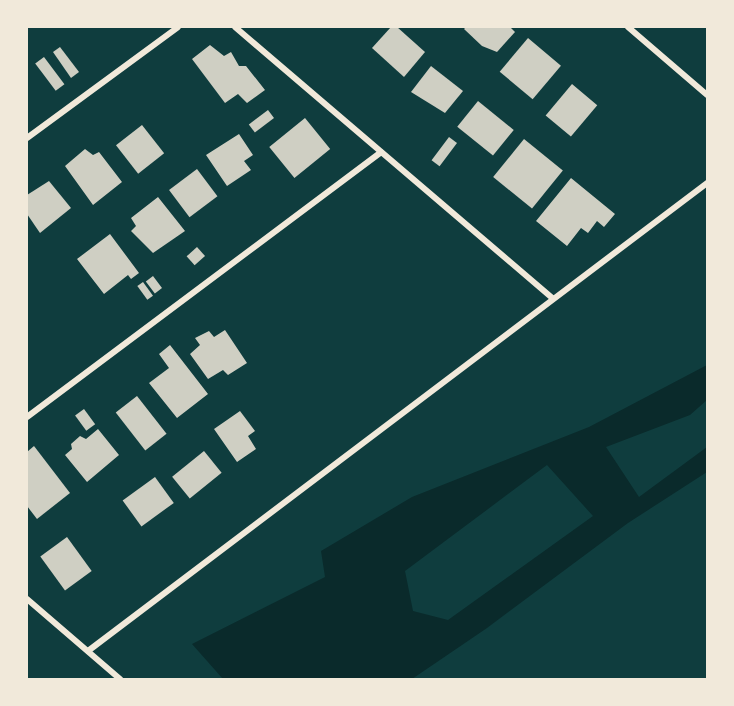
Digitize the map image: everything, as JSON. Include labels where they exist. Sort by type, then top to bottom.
[{"type":"street","points":[[27,138],[178,27]]},
{"type":"street","points":[[235,27],[553,299]]},
{"type":"street","points":[[628,27],[707,94]]},
{"type":"street","points":[[27,417],[381,152]]},
{"type":"street","points":[[88,651],[707,183]]},
{"type":"street","points":[[27,598],[120,679]]},
{"type":"water","points":[[707,365],[707,400],[690,415],[606,447],[639,497],[707,447],[707,472],[628,523],[487,628],[412,679],[223,679],[192,644],[325,577],[321,551],[412,497],[589,427]],"holes":[[[547,465],[593,516],[448,620],[413,611],[405,571]]]},
{"type":"building","points":[[391,27],[397,27],[425,52],[404,77],[372,48]]},
{"type":"building","points":[[466,27],[510,27],[515,32],[497,52],[482,46],[464,29]]},
{"type":"building","points":[[528,38],[561,66],[533,99],[500,72]]},
{"type":"building","points":[[210,45],[224,56],[231,52],[239,66],[246,66],[265,90],[247,103],[238,94],[225,103],[192,59]]},
{"type":"building","points":[[60,47],[79,72],[71,78],[53,52]]},
{"type":"building","points":[[44,57],[64,84],[56,91],[35,64]]},
{"type":"building","points":[[431,66],[463,91],[445,113],[411,92]]},
{"type":"building","points":[[572,84],[597,105],[571,137],[546,115]]},
{"type":"building","points":[[478,101],[514,130],[493,156],[457,127]]},
{"type":"building","points":[[268,110],[274,118],[255,132],[249,124]]},
{"type":"building","points":[[305,118],[330,149],[294,178],[269,147]]},
{"type":"building","points":[[142,125],[164,153],[138,174],[116,145]]},
{"type":"building","points":[[239,134],[253,155],[244,161],[251,170],[227,186],[206,155]]},
{"type":"building","points":[[449,137],[457,143],[440,166],[432,160]]},
{"type":"building","points":[[524,139],[563,170],[532,209],[493,177]]},
{"type":"building","points":[[85,149],[93,155],[99,152],[122,182],[93,205],[65,166]]},
{"type":"building","points":[[197,169],[217,196],[190,217],[169,190]]},
{"type":"building","points":[[571,178],[615,214],[604,227],[597,221],[588,233],[581,228],[567,246],[536,221]]},
{"type":"building","points":[[49,181],[71,208],[40,233],[27,214],[27,195]]},
{"type":"building","points":[[158,197],[185,231],[153,253],[131,231],[136,226],[131,218]]},
{"type":"building","points":[[110,234],[139,273],[131,279],[128,275],[104,294],[77,259]]},
{"type":"building","points":[[197,247],[205,256],[195,265],[187,256]]},
{"type":"building","points":[[153,276],[162,288],[155,293],[146,281]]},
{"type":"building","points":[[143,282],[153,296],[147,300],[137,286]]},
{"type":"building","points":[[225,330],[247,363],[228,375],[223,370],[208,379],[190,354],[200,345],[195,338],[209,331],[214,337]]},
{"type":"building","points":[[170,345],[208,394],[177,418],[149,383],[169,368],[159,354]]},
{"type":"building","points":[[137,396],[167,434],[145,450],[116,413]]},
{"type":"building","points":[[84,409],[95,424],[86,431],[75,415]]},
{"type":"building","points":[[240,411],[255,431],[248,436],[256,449],[237,462],[214,429]]},
{"type":"building","points":[[98,429],[119,455],[87,482],[65,455],[72,449],[71,444],[80,436],[86,439]]},
{"type":"building","points":[[34,446],[70,493],[37,519],[27,506],[27,452]]},
{"type":"building","points":[[204,451],[222,473],[190,499],[172,477]]},
{"type":"building","points":[[155,477],[174,503],[141,526],[123,501]]},
{"type":"building","points":[[67,537],[92,571],[65,590],[40,556]]}]
